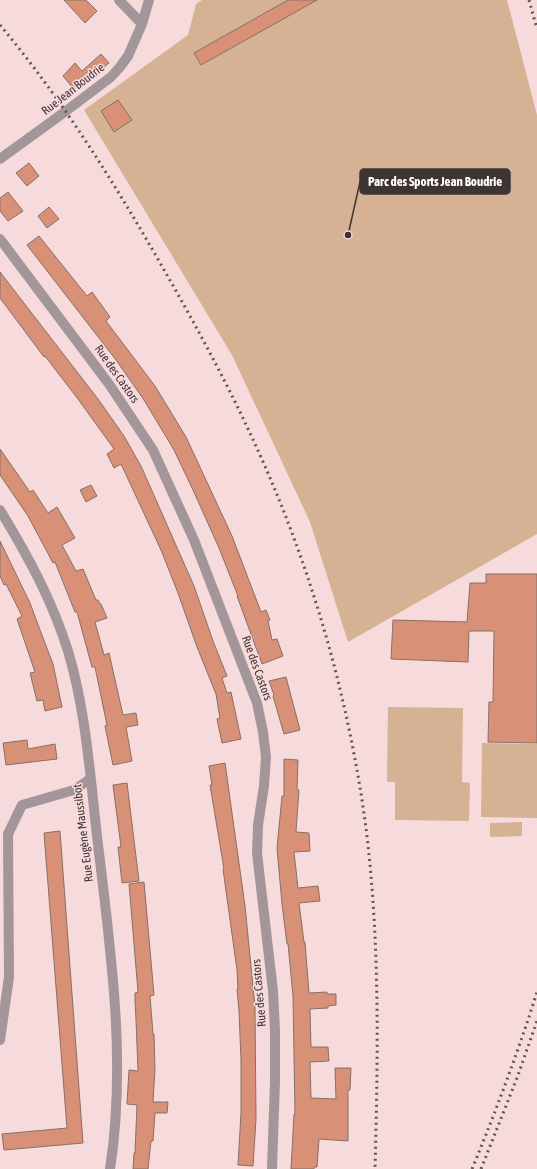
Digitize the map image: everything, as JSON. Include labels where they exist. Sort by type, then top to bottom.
[{"type":"street","points":[[119,0],[142,24]]},
{"type":"street","name":"Rue Jean Boudrie","points":[[0,159],[110,77],[128,56],[142,24],[149,0]]},
{"type":"street","name":"Rue des Castors","points":[[0,239],[109,384],[153,450],[194,540],[257,703],[266,757],[264,786],[258,825],[257,853],[273,991],[275,1031],[276,1081],[272,1169]]},
{"type":"street","name":"Rue Eugène Maussibot","points":[[0,510],[47,595],[68,652],[82,707],[109,943],[116,1027],[117,1100],[110,1169]]},
{"type":"street","points":[[0,1040],[9,977],[8,834],[22,805],[74,790],[90,779]]},
{"type":"shaded area","points":[[202,0],[507,0],[537,115],[537,534],[348,642],[310,522],[232,355],[84,110],[188,35],[196,4]]},
{"type":"shaded area","points":[[388,707],[463,708],[462,782],[470,783],[469,821],[395,820],[395,782],[387,782]]},
{"type":"shaded area","points":[[482,743],[537,744],[537,818],[481,817]]},
{"type":"shaded area","points":[[522,822],[522,836],[490,837],[490,823]]},
{"type":"building","points":[[64,0],[86,0],[97,11],[85,23]]},
{"type":"building","points":[[288,0],[317,0],[201,65],[194,53]]},
{"type":"building","points":[[101,54],[109,63],[84,84],[82,81],[73,88],[63,76],[75,63],[82,71]]},
{"type":"building","points":[[118,100],[132,120],[114,132],[101,111]]},
{"type":"building","points":[[29,163],[39,176],[27,186],[16,173]]},
{"type":"building","points":[[8,192],[23,211],[8,221],[0,211],[0,198]]},
{"type":"building","points":[[49,207],[59,219],[47,228],[38,216]]},
{"type":"building","points":[[39,236],[87,296],[92,292],[110,317],[106,321],[155,386],[186,437],[232,536],[261,612],[266,610],[270,620],[268,621],[272,640],[277,639],[283,656],[262,664],[219,548],[174,450],[144,400],[116,360],[27,245]]},
{"type":"building","points":[[0,272],[98,399],[124,436],[141,466],[194,586],[227,676],[222,678],[227,693],[231,692],[241,739],[222,743],[217,719],[220,718],[216,694],[161,550],[121,464],[114,468],[107,454],[114,449],[78,399],[45,356],[44,357],[0,298]]},
{"type":"building","points":[[0,449],[30,492],[33,490],[48,513],[57,507],[75,538],[62,545],[76,571],[83,569],[96,600],[98,600],[101,604],[107,618],[95,622],[104,655],[109,653],[123,715],[136,713],[138,725],[126,727],[132,761],[113,765],[105,726],[107,725],[95,667],[92,667],[77,612],[75,612],[55,562],[53,563],[28,516],[0,475]]},
{"type":"building","points":[[91,485],[97,496],[86,502],[80,490]]},
{"type":"building","points":[[0,541],[30,603],[53,664],[62,707],[45,711],[43,700],[37,701],[30,673],[35,672],[17,619],[22,616],[6,584],[4,585],[0,576]]},
{"type":"building","points":[[486,574],[537,574],[537,743],[488,742],[489,702],[493,702],[494,631],[469,631],[468,662],[391,659],[393,620],[467,622],[470,583],[486,583]]},
{"type":"building","points":[[286,677],[300,730],[284,734],[269,681]]},
{"type":"building","points":[[27,740],[28,749],[55,744],[57,759],[6,765],[3,743]]},
{"type":"building","points":[[284,759],[298,760],[297,789],[299,790],[296,832],[309,833],[310,851],[294,852],[298,888],[318,886],[320,901],[299,903],[305,942],[309,993],[327,992],[327,994],[336,994],[336,1005],[328,1006],[328,1008],[310,1009],[311,1047],[328,1047],[329,1061],[310,1062],[311,1098],[336,1099],[335,1068],[351,1068],[350,1090],[348,1090],[348,1141],[319,1139],[317,1167],[314,1167],[314,1169],[291,1169],[295,1114],[293,996],[277,848],[282,796],[284,796]]},
{"type":"building","points":[[225,763],[245,906],[255,1007],[256,1119],[253,1166],[238,1165],[241,1113],[241,1060],[237,970],[224,869],[210,785],[212,785],[209,766]]},
{"type":"building","points":[[127,783],[139,881],[122,883],[118,847],[121,847],[113,785]]},
{"type":"building","points":[[60,831],[83,1143],[4,1150],[2,1134],[67,1128],[44,833]]},
{"type":"building","points":[[144,882],[154,995],[150,996],[154,1034],[155,1069],[153,1102],[168,1102],[167,1113],[155,1113],[153,1141],[151,1141],[148,1169],[133,1169],[137,1105],[127,1104],[129,1070],[138,1071],[135,993],[138,992],[129,884]]},
{"type":"railway","points":[[529,0],[537,29]]},
{"type":"railway","points":[[0,25],[44,81],[85,140],[123,200],[183,303],[217,366],[249,431],[290,527],[307,576],[323,625],[337,676],[348,726],[358,777],[371,870],[377,998],[375,1169]]},
{"type":"railway","points":[[472,1169],[490,1125],[537,992]]},
{"type":"railway","points":[[481,1169],[517,1078],[537,1021]]},
{"type":"place","name":"Parc des Sports Jean Boudrie","points":[[348,235]]}]
